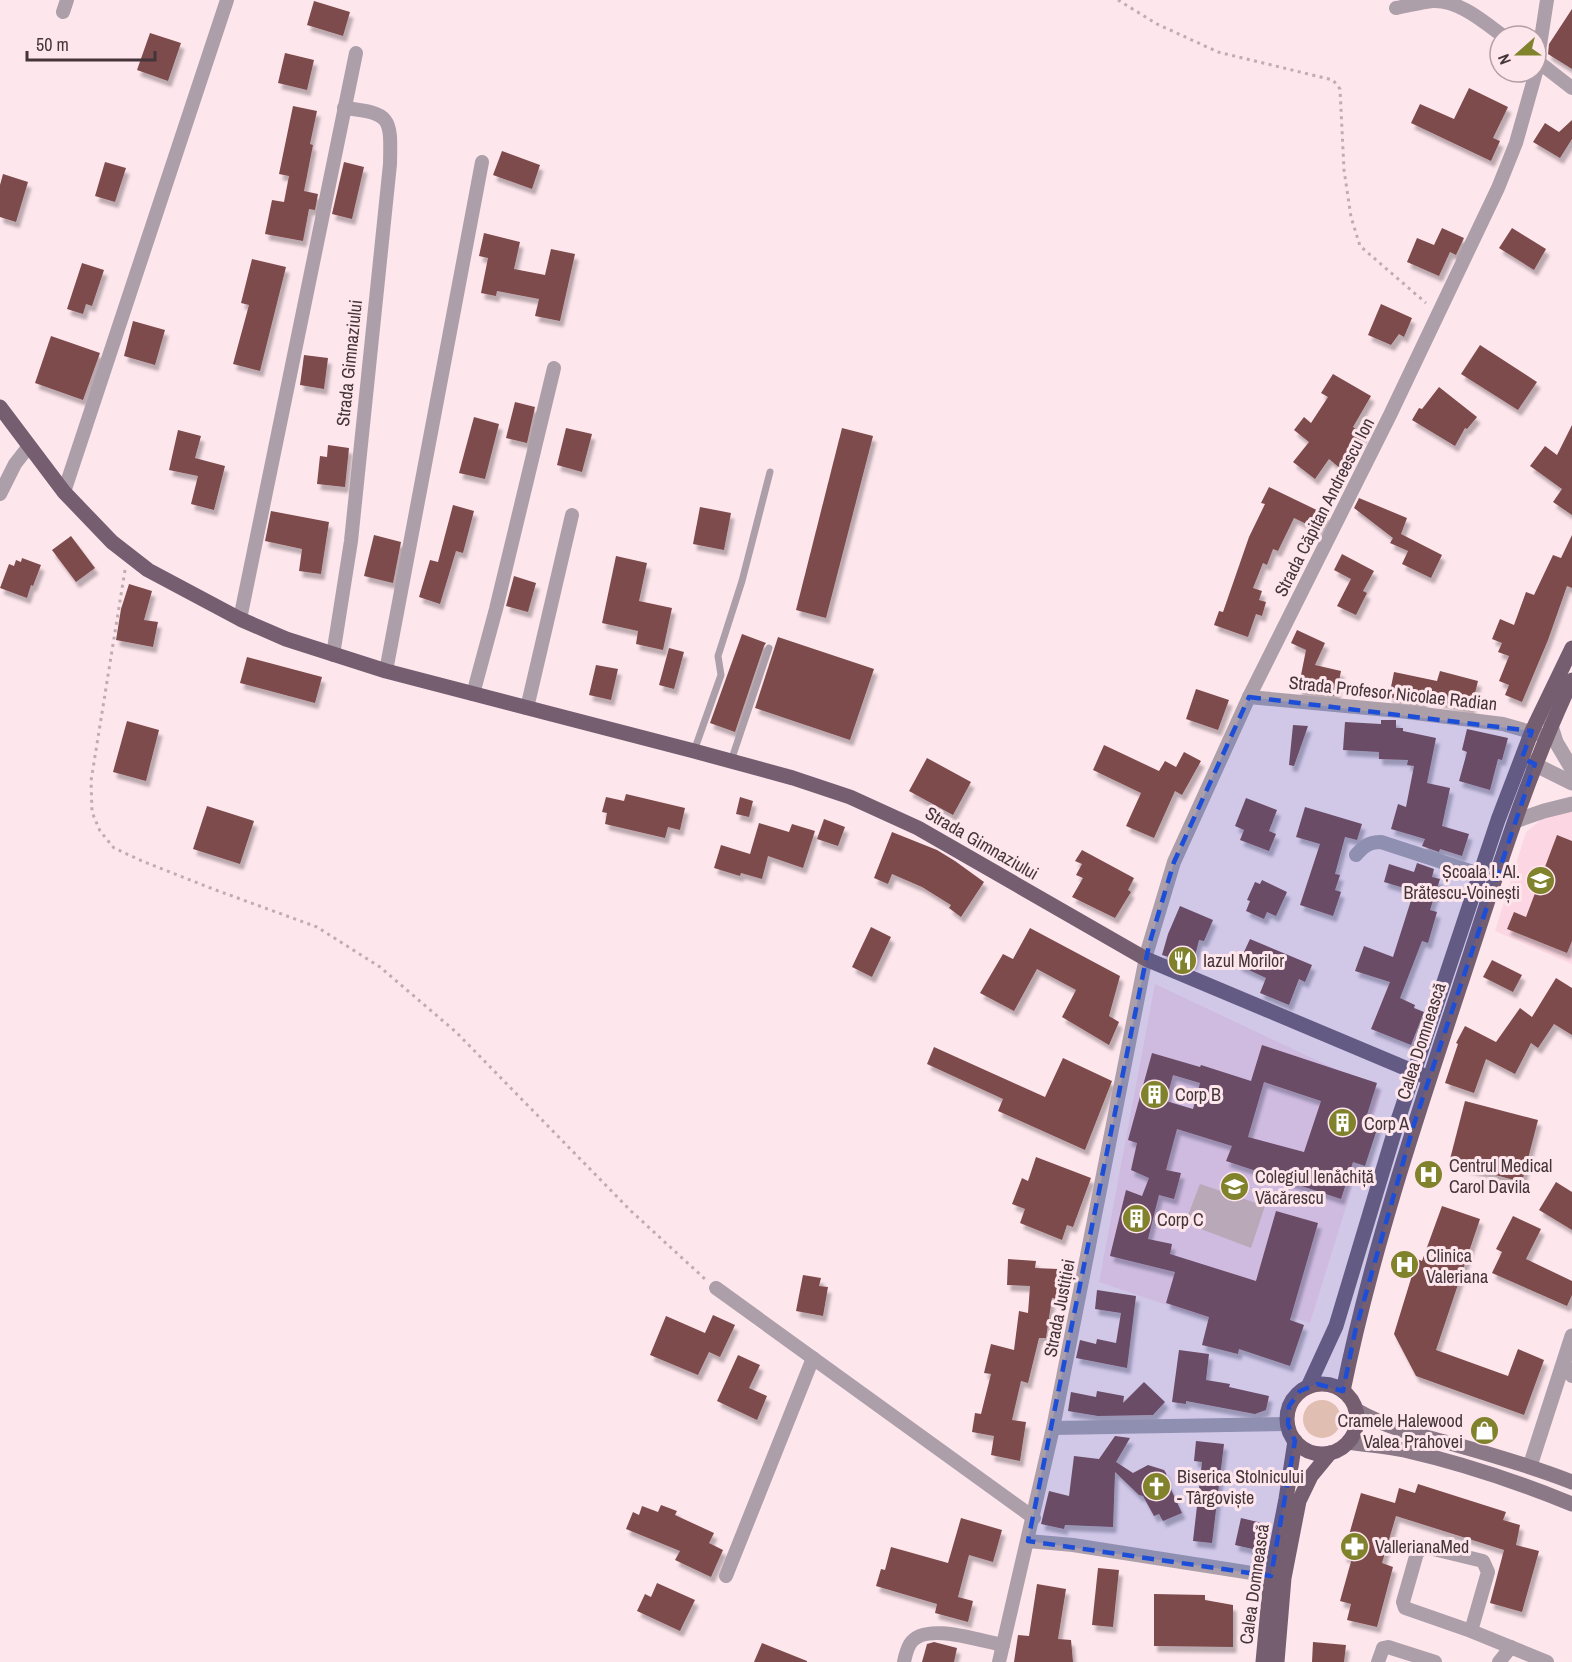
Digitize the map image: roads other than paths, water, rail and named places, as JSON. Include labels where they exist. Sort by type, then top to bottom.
[{"type":"main road","name":"Strada Gimnaziului","points":[[0,407],[64,492],[93,524],[128,556],[156,574],[240,619],[286,639],[386,671],[731,761],[850,797],[918,828],[1146,959],[1430,1078]]},
{"type":"main road","name":"Calea Domnească","points":[[1546,726],[1572,648]]},
{"type":"main road","name":"Calea Domnească","points":[[1308,1387],[1336,1326],[1398,1120],[1479,874],[1528,761],[1572,680]]},
{"type":"main road","name":"Calea Domnească","points":[[1343,1391],[1358,1321],[1414,1124],[1515,821],[1528,761]]},
{"type":"main road","points":[[1325,1384],[1343,1391],[1351,1399],[1356,1410],[1358,1423],[1354,1434],[1340,1449],[1330,1453],[1309,1452],[1295,1441],[1288,1424],[1289,1406],[1294,1398],[1308,1387],[1325,1384]]},
{"type":"main road","points":[[1356,1410],[1375,1420],[1407,1431],[1530,1466],[1572,1482]]},
{"type":"main road","name":"Calea Domnească","points":[[1263,1662],[1271,1576],[1295,1441]]},
{"type":"main road","points":[[1348,1442],[1402,1450],[1466,1467],[1525,1485],[1572,1504]]},
{"type":"main road","name":"Calea Domnească","points":[[1276,1662],[1284,1578],[1299,1501],[1311,1476],[1330,1453]]},
{"type":"street","points":[[64,492],[227,0]]},
{"type":"street","name":"Strada Căpitan Andreescu Ion","points":[[1543,24],[1547,0]]},
{"type":"street","points":[[1396,8],[1434,1],[1452,3],[1488,25]]},
{"type":"street","points":[[240,619],[356,53]]},
{"type":"street","points":[[1548,73],[1572,88]]},
{"type":"street","name":"Strada Căpitan Andreescu Ion","points":[[1146,959],[1174,862],[1189,826],[1249,697],[1439,314],[1498,188],[1516,142],[1531,84]]},
{"type":"street","name":"Strada Gimnaziului","points":[[333,655],[351,541],[391,137],[388,123],[381,114],[368,110],[344,108]]},
{"type":"street","points":[[386,671],[482,162]]},
{"type":"street","points":[[473,694],[502,587],[554,368]]},
{"type":"street","points":[[0,494],[15,464],[28,446]]},
{"type":"street","points":[[527,708],[572,515]]},
{"type":"street","name":"Strada Profesor Nicolae Radian","points":[[1249,697],[1503,724],[1546,726]]},
{"type":"street","points":[[1546,726],[1572,769]]},
{"type":"street","points":[[1528,761],[1572,783]]},
{"type":"street","points":[[1515,821],[1572,804]]},
{"type":"street","points":[[1356,855],[1372,842],[1381,842],[1479,874]]},
{"type":"street","name":"Strada Justiției","points":[[999,1662],[1053,1428],[1146,959]]},
{"type":"street","points":[[716,1288],[1034,1518]]},
{"type":"street","points":[[1530,1466],[1569,1367],[1572,1336]]},
{"type":"street","points":[[726,1576],[813,1358]]},
{"type":"street","points":[[1053,1428],[1288,1424]]},
{"type":"street","points":[[1028,1541],[1072,1545],[1271,1576]]},
{"type":"street","points":[[1471,1631],[1488,1572],[1486,1565],[1483,1561],[1472,1558],[1425,1547],[1420,1549],[1403,1602],[1405,1608],[1471,1631],[1547,1662]]},
{"type":"street","points":[[904,1662],[909,1645],[918,1635],[931,1632],[1003,1646]]},
{"type":"street","points":[[1378,1662],[1383,1648],[1388,1647],[1436,1662]]},
{"type":"street","points":[[1498,1662],[1511,1647]]},
{"type":"lane","points":[[694,751],[721,675],[718,656],[742,581],[770,472]]},
{"type":"lane","points":[[731,761],[769,648]]},
{"type":"place","name":"Școala I. Al. Brătescu-Voinești","points":[[1541,881]]},
{"type":"place","name":"Iazul Morilor","points":[[1182,960]]},
{"type":"place","name":"Corp B","points":[[1154,1094]]},
{"type":"place","name":"Corp A","points":[[1343,1123]]},
{"type":"place","name":"Centrul Medical Carol Davila","points":[[1428,1175]]},
{"type":"place","name":"Colegiul Ienăchiță Văcărescu","points":[[1234,1186]]},
{"type":"place","name":"Corp C","points":[[1136,1219]]},
{"type":"place","name":"Clinica Valeriana","points":[[1405,1265]]},
{"type":"place","name":"Cramele Halewood Valea Prahovei","points":[[1484,1430]]},
{"type":"place","name":"Biserica Stolnicului - Târgoviște","points":[[1156,1486]]},
{"type":"place","name":"VallerianaMed","points":[[1354,1546]]}]
